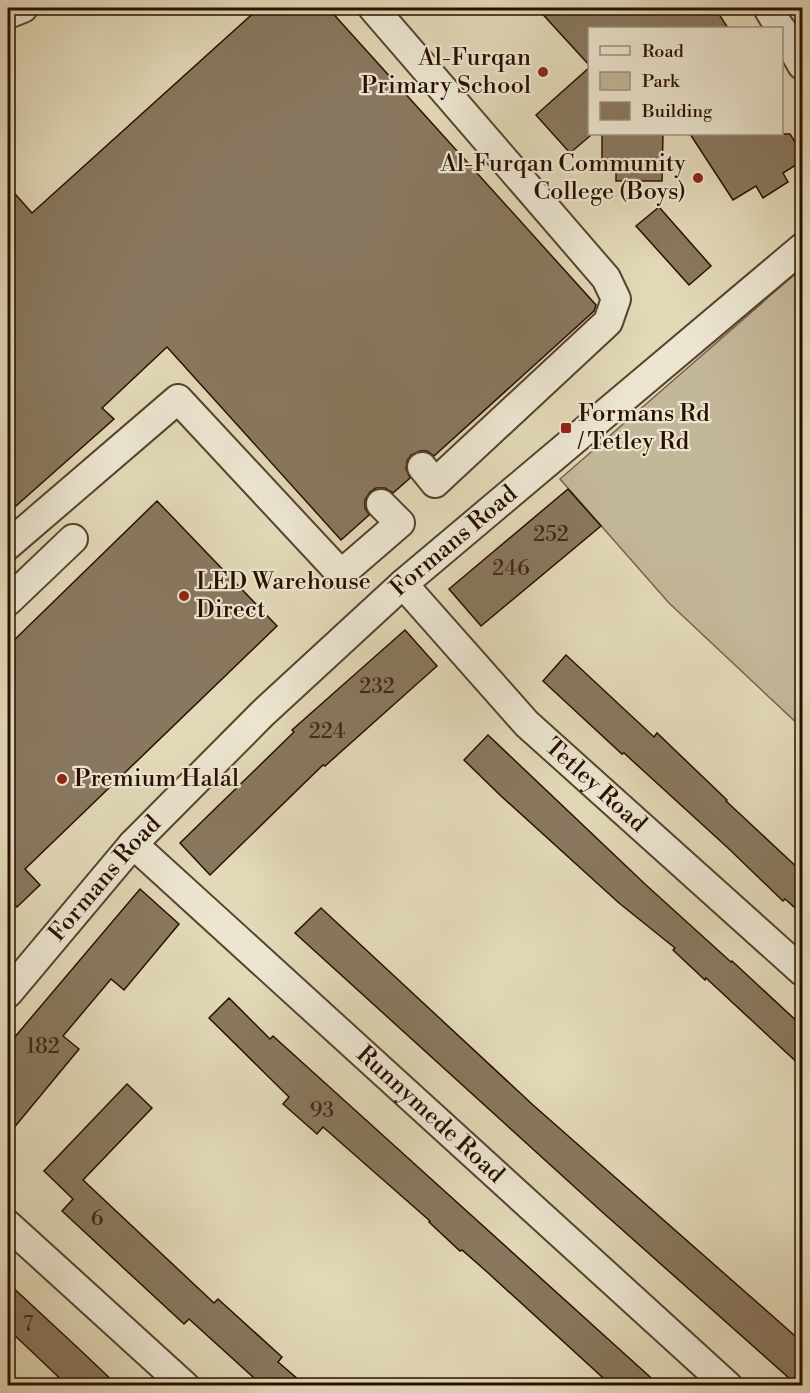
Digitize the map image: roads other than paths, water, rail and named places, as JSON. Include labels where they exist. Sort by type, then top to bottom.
[{"type":"street","points":[[8,14],[22,8]]},
{"type":"street","points":[[373,8],[606,278],[616,299],[608,322],[435,483],[422,467]]},
{"type":"street","points":[[768,8],[780,27]]},
{"type":"street","points":[[783,32],[802,65]]},
{"type":"street","name":"Formans Road","points":[[8,991],[132,844],[262,714],[403,584],[802,248]]},
{"type":"street","points":[[8,544],[178,399],[341,574],[400,523],[381,504]]},
{"type":"street","points":[[8,601],[73,539]]},
{"type":"street","name":"Tetley Road","points":[[403,584],[527,724],[802,972]]},
{"type":"street","name":"Runnymede Road","points":[[132,844],[728,1386]]},
{"type":"street","points":[[8,1225],[185,1386]]},
{"type":"place","name":"Al-Furqan Primary School","points":[[543,72]]},
{"type":"place","name":"Al-Furqan Community College (Boys)","points":[[698,178]]},
{"type":"place","name":"Formans Rd / Tetley Rd","points":[[566,428]]},
{"type":"place","name":"LED Warehouse Direct","points":[[184,596]]},
{"type":"place","name":"Premium Halal","points":[[62,779]]}]
